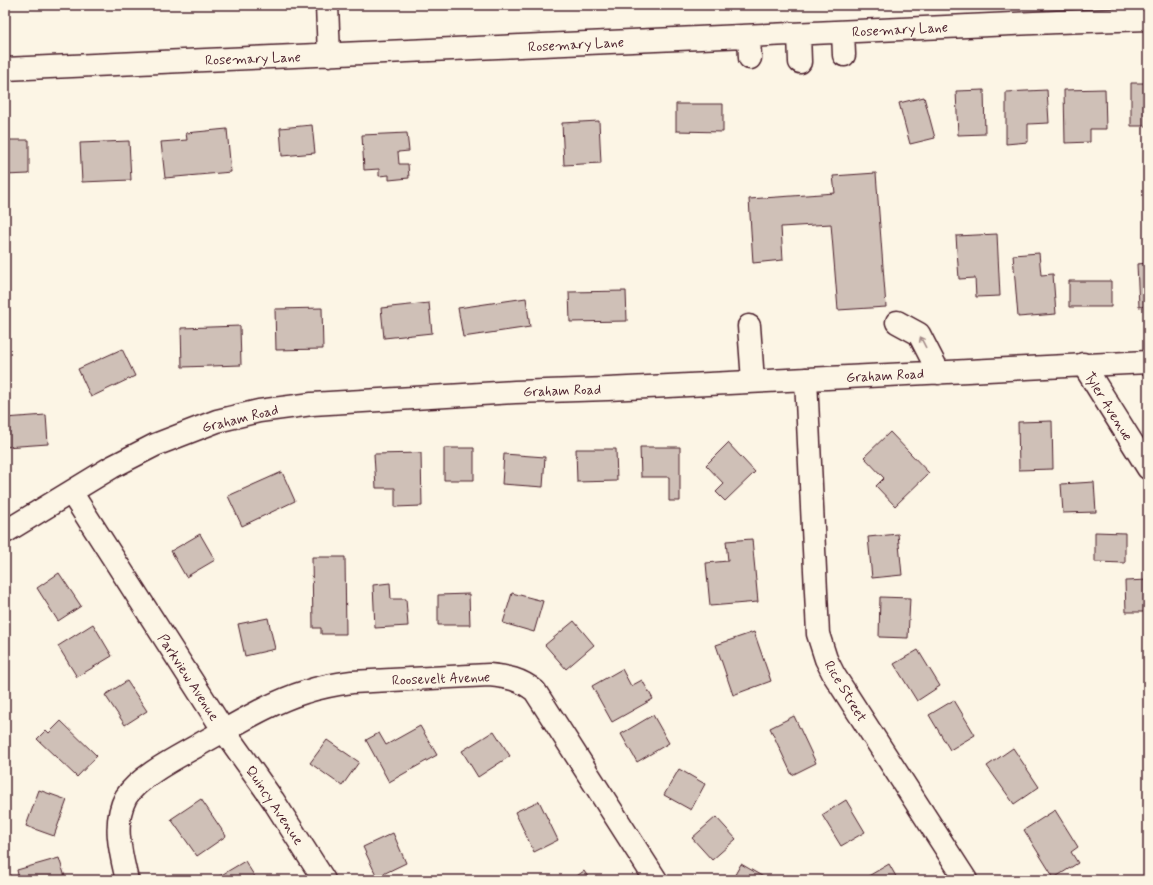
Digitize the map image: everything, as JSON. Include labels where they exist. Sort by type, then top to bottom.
[{"type":"street","points":[[327,5],[329,55]]},
{"type":"street","name":"Rosemary Lane","points":[[5,69],[1148,19]]},
{"type":"street","points":[[843,32],[844,55]]},
{"type":"street","points":[[799,34],[800,62]]},
{"type":"street","points":[[749,36],[750,58]]},
{"type":"street","points":[[897,322],[919,334],[939,373]]},
{"type":"street","points":[[749,326],[753,382]]},
{"type":"street","name":"Graham Road","points":[[5,532],[112,467],[155,445],[217,421],[259,411],[320,403],[515,392],[753,382],[1082,364],[1148,362]]},
{"type":"street","name":"Tyler Avenue","points":[[1082,364],[1148,468]]},
{"type":"street","name":"Rice Street","points":[[806,379],[818,634],[826,659],[834,675],[966,880]]},
{"type":"street","name":"Parkview Avenue","points":[[71,492],[224,731],[178,756],[148,776],[135,786],[126,798],[119,818],[118,831],[122,861],[127,880]]},
{"type":"street","name":"Roosevelt Avenue","points":[[224,731],[291,697],[330,685],[352,682],[489,675],[506,677],[525,683],[541,698],[656,880]]},
{"type":"street","name":"Quincy Avenue","points":[[224,731],[273,800],[324,880]]},
{"type":"building","points":[[1131,83],[1148,83],[1148,126],[1131,126]]},
{"type":"building","points":[[1105,89],[1106,129],[1090,129],[1090,142],[1065,143],[1064,90]]},
{"type":"building","points":[[984,90],[985,134],[958,135],[956,91]]},
{"type":"building","points":[[1047,90],[1049,123],[1028,124],[1028,142],[1006,144],[1006,92]]},
{"type":"building","points":[[924,97],[935,138],[910,144],[899,103]]},
{"type":"building","points":[[676,104],[723,104],[723,132],[676,131]]},
{"type":"building","points":[[599,121],[601,163],[564,165],[562,123]]},
{"type":"building","points":[[312,125],[315,153],[282,156],[280,128]]},
{"type":"building","points":[[227,129],[231,172],[165,178],[161,142],[187,140],[186,133]]},
{"type":"building","points":[[407,133],[409,151],[398,152],[399,164],[408,164],[409,178],[389,180],[389,175],[379,176],[379,169],[364,170],[362,135]]},
{"type":"building","points":[[5,140],[29,140],[29,174],[5,175]]},
{"type":"building","points":[[129,141],[131,180],[82,182],[80,143]]},
{"type":"building","points":[[876,173],[886,307],[838,310],[831,224],[781,227],[783,260],[753,263],[749,199],[835,193],[833,176]]},
{"type":"building","points":[[997,234],[1000,296],[976,297],[975,278],[959,279],[956,236]]},
{"type":"building","points":[[1039,253],[1041,275],[1053,274],[1056,314],[1018,317],[1013,255]]},
{"type":"building","points":[[1148,263],[1148,306],[1139,307],[1137,264]]},
{"type":"building","points":[[1069,281],[1111,281],[1111,307],[1069,307]]},
{"type":"building","points":[[626,291],[627,321],[570,322],[569,292]]},
{"type":"building","points":[[526,298],[530,327],[463,337],[458,308]]},
{"type":"building","points":[[429,303],[432,333],[384,338],[381,308]]},
{"type":"building","points":[[322,308],[323,349],[276,350],[275,309]]},
{"type":"building","points":[[240,326],[241,365],[182,367],[181,328]]},
{"type":"building","points":[[122,349],[135,376],[91,397],[78,369]]},
{"type":"building","points":[[46,415],[48,444],[5,447],[5,418]]},
{"type":"building","points":[[1052,421],[1053,469],[1019,470],[1018,422]]},
{"type":"building","points":[[890,432],[929,473],[895,506],[876,486],[884,478],[864,457]]},
{"type":"building","points":[[728,443],[755,472],[725,501],[716,492],[724,484],[706,465]]},
{"type":"building","points":[[640,447],[680,447],[680,501],[669,501],[669,477],[641,477]]},
{"type":"building","points":[[444,448],[474,448],[474,480],[444,480]]},
{"type":"building","points":[[576,449],[616,449],[617,481],[577,482]]},
{"type":"building","points":[[421,453],[422,506],[395,507],[395,488],[376,488],[374,454]]},
{"type":"building","points":[[504,454],[545,457],[543,487],[502,484]]},
{"type":"building","points":[[282,472],[295,501],[242,526],[228,496]]},
{"type":"building","points":[[1094,482],[1096,512],[1063,513],[1061,484]]},
{"type":"building","points":[[1095,532],[1125,533],[1125,563],[1095,562]]},
{"type":"building","points":[[200,534],[215,560],[186,577],[171,551]]},
{"type":"building","points":[[898,534],[902,575],[872,578],[868,537]]},
{"type":"building","points":[[752,539],[758,602],[710,606],[706,563],[728,561],[726,541]]},
{"type":"building","points":[[312,557],[345,557],[346,634],[321,634],[321,628],[313,628]]},
{"type":"building","points":[[59,573],[81,606],[58,621],[37,588]]},
{"type":"building","points":[[1148,580],[1148,612],[1126,612],[1125,581]]},
{"type":"building","points":[[390,583],[391,599],[406,599],[408,626],[375,628],[373,585]]},
{"type":"building","points":[[512,593],[543,601],[534,632],[503,623]]},
{"type":"building","points":[[469,594],[470,625],[438,625],[438,595]]},
{"type":"building","points":[[880,597],[910,598],[908,638],[879,637]]},
{"type":"building","points":[[268,618],[275,649],[245,656],[238,624]]},
{"type":"building","points":[[574,621],[594,645],[566,669],[545,645]]},
{"type":"building","points":[[93,624],[112,656],[77,677],[58,646]]},
{"type":"building","points":[[754,632],[771,681],[733,695],[716,645]]},
{"type":"building","points":[[918,650],[940,686],[917,701],[894,664]]},
{"type":"building","points":[[622,669],[631,686],[642,680],[653,699],[612,722],[592,686]]},
{"type":"building","points":[[127,681],[147,711],[125,725],[105,695]]},
{"type":"building","points":[[954,700],[975,735],[950,750],[929,715]]},
{"type":"building","points":[[653,715],[669,743],[637,762],[621,734]]},
{"type":"building","points":[[794,716],[816,763],[792,775],[770,728]]},
{"type":"building","points":[[61,721],[97,756],[77,777],[37,739],[46,730],[49,733]]},
{"type":"building","points":[[420,726],[437,755],[389,782],[366,740],[379,733],[386,745]]},
{"type":"building","points":[[494,731],[510,756],[478,777],[462,751]]},
{"type":"building","points":[[327,740],[359,762],[342,786],[310,763]]},
{"type":"building","points":[[1013,748],[1039,787],[1014,804],[987,766]]},
{"type":"building","points":[[679,769],[705,784],[691,810],[664,795]]},
{"type":"building","points":[[39,790],[67,800],[54,836],[26,826]]},
{"type":"building","points":[[201,799],[226,836],[197,856],[171,819]]},
{"type":"building","points":[[846,800],[865,832],[841,846],[822,815]]},
{"type":"building","points":[[539,801],[558,840],[534,852],[515,812]]},
{"type":"building","points":[[1055,810],[1078,847],[1071,852],[1078,863],[1054,878],[1024,830]]},
{"type":"building","points":[[716,817],[736,839],[712,860],[692,838]]},
{"type":"building","points":[[393,833],[406,863],[377,877],[363,847]]},
{"type":"building","points":[[59,858],[66,880],[19,880],[17,870]]},
{"type":"building","points":[[245,861],[257,880],[213,880]]},
{"type":"building","points":[[741,864],[767,879],[732,880]]},
{"type":"building","points":[[889,864],[898,880],[866,880],[865,878]]},
{"type":"building","points":[[584,871],[590,880],[571,880]]}]
